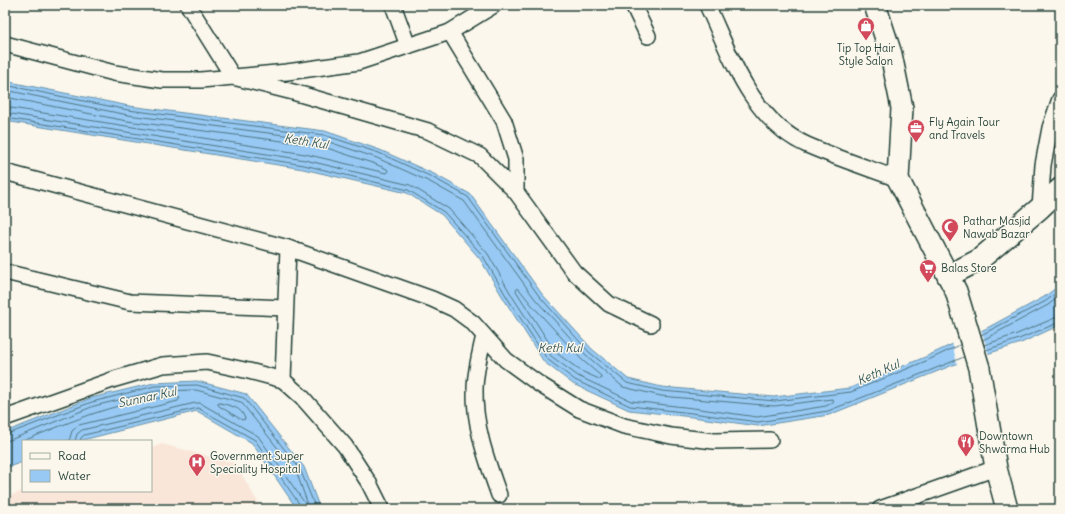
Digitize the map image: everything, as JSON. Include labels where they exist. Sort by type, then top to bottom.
[{"type":"main road","points":[[875,5],[891,54],[902,108],[898,179],[952,284],[979,368],[996,468],[1007,509]]},
{"type":"main road","points":[[952,284],[1060,190]]},
{"type":"street","points":[[188,5],[233,77],[293,92],[428,132],[480,156],[516,192],[574,272],[609,304],[651,324]]},
{"type":"street","points":[[392,5],[408,46]]},
{"type":"street","points":[[5,44],[114,73],[162,80],[201,80],[287,72],[359,62],[450,32],[494,5]]},
{"type":"street","points":[[633,5],[648,36]]},
{"type":"street","points":[[707,5],[745,86],[764,112],[784,131],[806,144],[898,179]]},
{"type":"street","points":[[450,32],[504,121],[516,158],[516,192]]},
{"type":"street","points":[[1040,208],[1043,165],[1050,128],[1060,99]]},
{"type":"street","points":[[5,172],[288,248],[432,298],[454,309],[473,323],[506,360],[539,384],[579,409],[624,426],[671,436],[714,441],[770,440]]},
{"type":"street","points":[[283,380],[288,248]]},
{"type":"street","points":[[5,272],[130,302],[285,308]]},
{"type":"street","points":[[484,336],[478,364],[475,390],[478,427],[487,461],[499,495]]},
{"type":"street","points":[[5,418],[115,379],[163,365],[207,362],[249,370],[283,380],[302,397],[345,446],[369,483],[382,509]]},
{"type":"street","points":[[880,509],[996,468]]},
{"type":"shaded area","name":"Government Super Speciality Hospital","points":[[162,444],[235,463],[262,509],[5,509],[5,497],[22,491],[152,492],[152,448]]},
{"type":"water","name":"Keth Kul","points":[[5,81],[129,106],[325,131],[380,150],[434,174],[470,194],[542,294],[592,349],[628,379],[662,387],[774,397],[850,388],[925,357],[987,328],[1044,297],[1060,285],[1060,325],[1021,343],[953,365],[829,415],[758,426],[629,410],[573,384],[544,362],[480,259],[442,215],[407,193],[303,169],[5,121]]},
{"type":"water","name":"Sunnar Kul","points":[[197,381],[246,394],[304,467],[320,509],[297,509],[252,443],[197,411],[83,440],[22,440],[22,462],[5,468],[5,432],[91,398],[154,383]]},
{"type":"pier","points":[[981,329],[989,355],[957,365],[952,342]]},
{"type":"place","name":"Tip Top Hair Style Salon","points":[[866,41]]},
{"type":"place","name":"Fly Again Tour and Travels","points":[[916,143]]},
{"type":"place","name":"Pathar Masjid Nawab Bazar","points":[[950,242]]},
{"type":"place","name":"Balas Store","points":[[928,283]]},
{"type":"place","name":"Downtown Shwarma Hub","points":[[966,457]]},
{"type":"place","name":"Government Super Speciality Hospital","points":[[197,477]]}]
